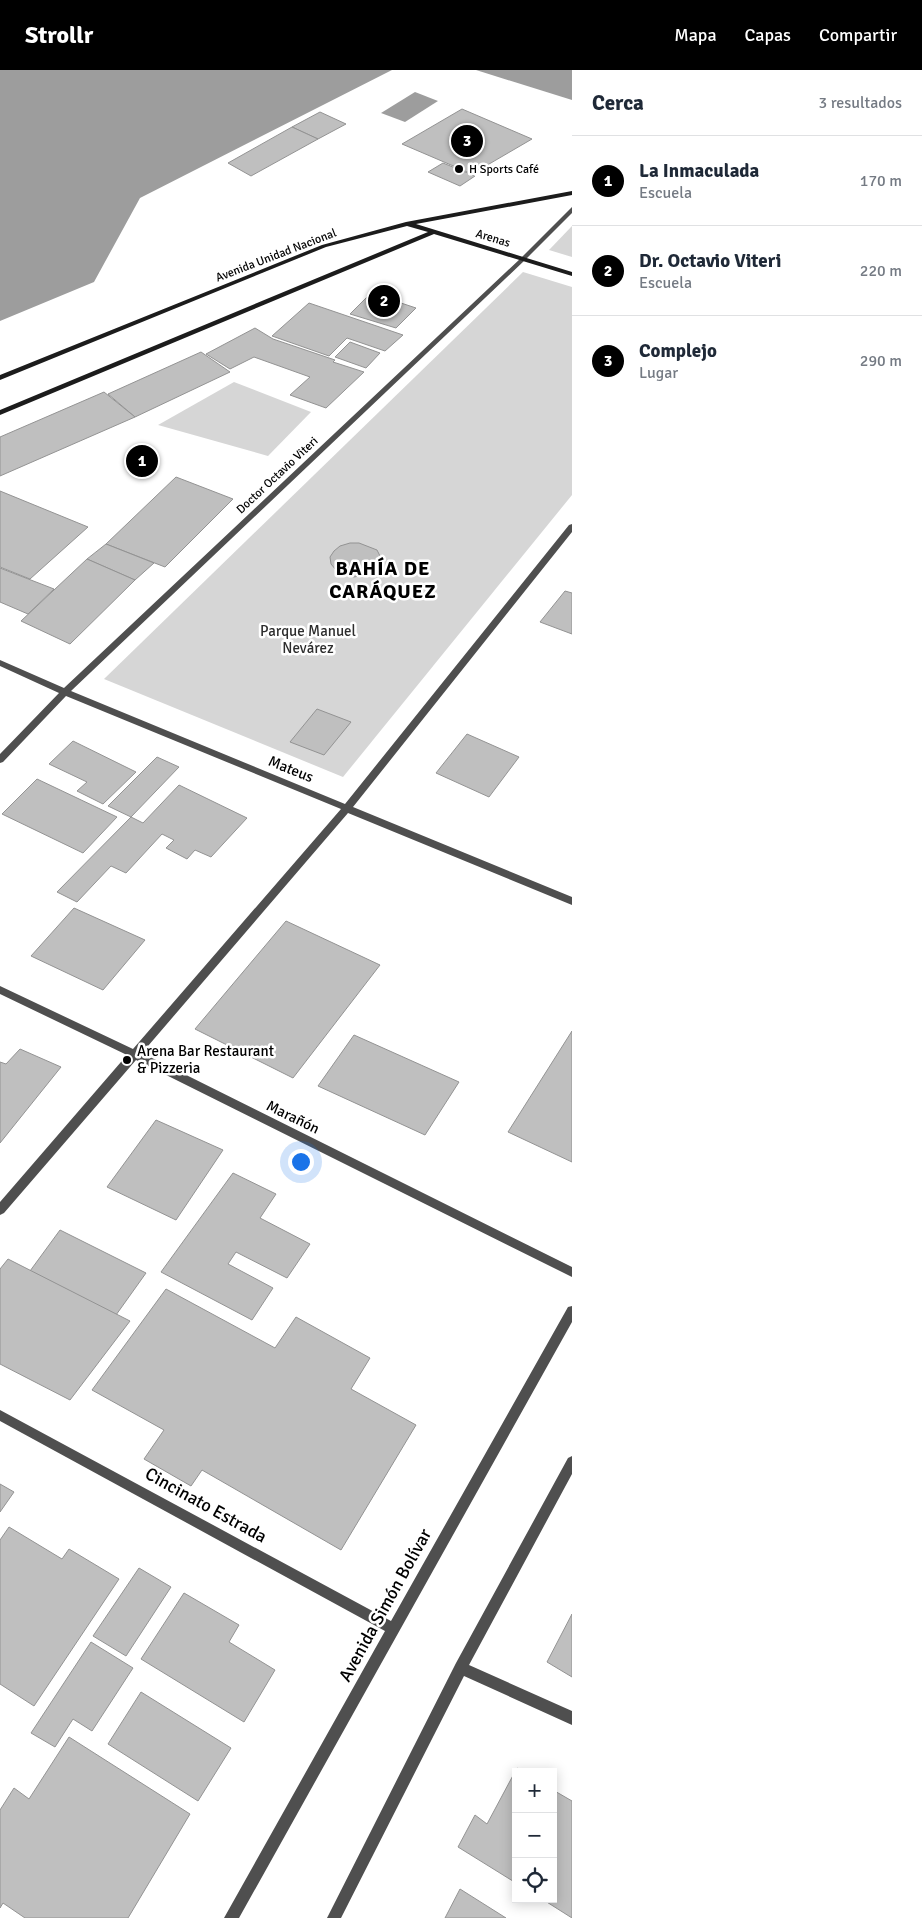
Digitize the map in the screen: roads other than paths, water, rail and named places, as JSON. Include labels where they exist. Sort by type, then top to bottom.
[{"type":"main road","name":"Avenida Unidad Nacional","points":[[0,378],[324,246],[406,224],[572,193]]},
{"type":"main road","name":"Arenas","points":[[406,224],[572,274]]},
{"type":"main road","points":[[0,413],[434,232]]},
{"type":"street","name":"Doctor Octavio Viteri","points":[[0,760],[65,692],[523,259],[572,209]]},
{"type":"street","points":[[0,1210],[348,807],[572,527]]},
{"type":"street","name":"Mateus","points":[[0,663],[65,692],[348,807],[572,901]]},
{"type":"street","name":"Marañón","points":[[0,990],[134,1054],[572,1272]]},
{"type":"street","name":"Avenida Simón Bolívar","points":[[231,1918],[572,1311]]},
{"type":"street","name":"Cincinato Estrada","points":[[0,1415],[394,1629]]},
{"type":"street","points":[[334,1918],[462,1668],[572,1462]]},
{"type":"street","points":[[462,1668],[572,1718]]},
{"type":"place","name":"Complejo","points":[[467,141]]},
{"type":"place","name":"H Sports Café","points":[[459,169]]},
{"type":"place","name":"Dr. Octavio Viteri","points":[[384,301]]},
{"type":"place","name":"La Inmaculada","points":[[142,461]]},
{"type":"place","name":"Arena Bar Restaurant & Pizzeria","points":[[127,1060]]},
{"type":"district","name":"BAHÍA DE CARÁQUEZ","points":[[383,580]]},
{"type":"park label","name":"Parque Manuel Nevárez","points":[[308,640]]}]
